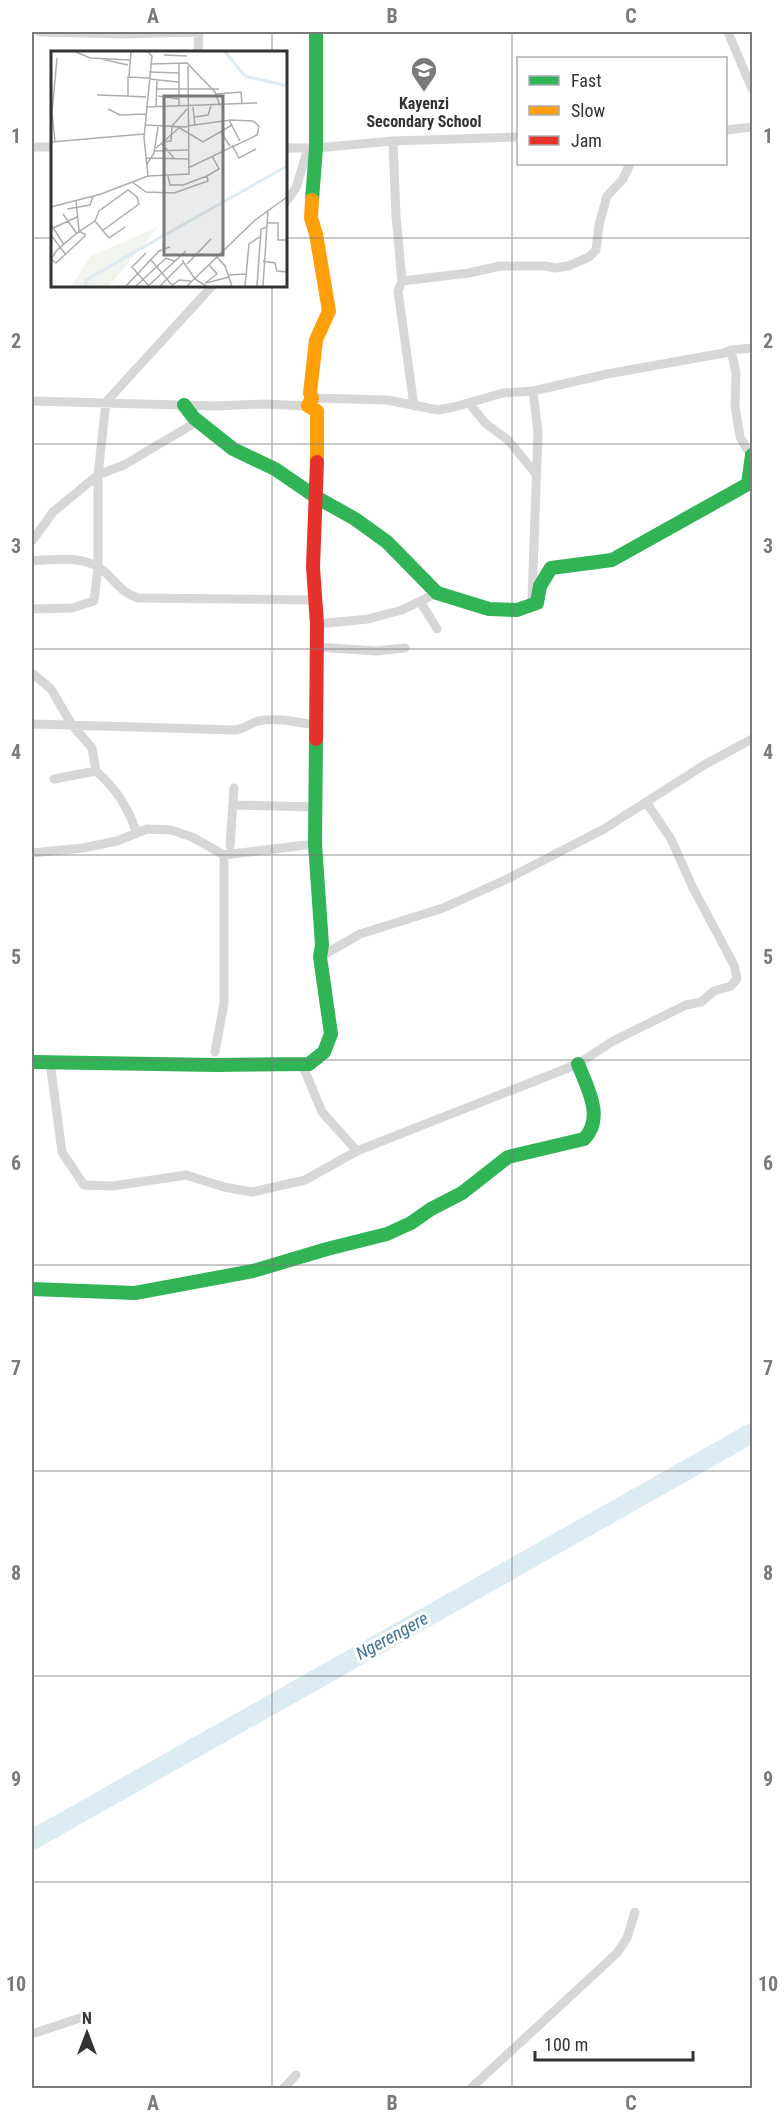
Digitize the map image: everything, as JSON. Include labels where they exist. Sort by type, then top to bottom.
[{"type":"street","points":[[39,32],[199,32],[198,51]]},
{"type":"street","points":[[32,1062],[309,1064],[322,1058],[329,1045],[331,1034],[320,957],[322,945],[315,844],[317,624],[313,600],[317,411],[310,402],[310,393],[315,340],[329,311],[316,234],[311,218],[316,32]]},
{"type":"street","points":[[728,32],[753,89]]},
{"type":"street","points":[[727,130],[752,127]]},
{"type":"street","points":[[286,148],[393,141],[517,137]]},
{"type":"street","points":[[393,141],[396,216],[402,281],[398,291],[414,406]]},
{"type":"street","points":[[32,147],[51,147]]},
{"type":"street","points":[[286,202],[296,188],[312,148]]},
{"type":"street","points":[[402,281],[469,273],[500,266],[555,268],[568,266],[589,257],[596,250],[598,225],[607,196],[623,179],[630,165]]},
{"type":"street","points":[[32,609],[72,608],[94,601],[99,567],[98,475],[106,402],[212,286]]},
{"type":"street","points":[[32,402],[216,406],[387,400],[408,402],[414,406],[438,410],[503,393],[533,391],[607,374],[731,350],[753,348]]},
{"type":"street","points":[[184,405],[198,421],[233,449],[274,469],[387,542],[436,593],[489,609],[517,610],[537,603],[540,586],[551,568],[612,560],[748,484],[752,455],[740,437],[735,406],[736,373],[731,350]]},
{"type":"street","points":[[532,604],[538,432],[533,391]]},
{"type":"street","points":[[470,403],[485,423],[508,440],[536,474]]},
{"type":"street","points":[[32,541],[53,512],[98,475],[124,465],[198,421]]},
{"type":"street","points":[[32,561],[72,560],[99,567],[126,594],[138,598],[313,600]]},
{"type":"street","points":[[317,624],[368,619],[402,610],[436,593]]},
{"type":"street","points":[[420,601],[437,629]]},
{"type":"street","points":[[316,646],[376,651],[405,648]]},
{"type":"street","points":[[32,673],[51,688],[72,725],[92,748],[96,771],[111,783],[132,819],[136,832]]},
{"type":"street","points":[[32,724],[244,729],[256,722],[274,720],[315,725]]},
{"type":"street","points":[[320,957],[360,934],[443,908],[505,880],[604,829],[704,765],[753,739]]},
{"type":"street","points":[[54,779],[96,771]]},
{"type":"street","points":[[215,1052],[224,1003],[227,850],[234,788]]},
{"type":"street","points":[[50,1062],[62,1152],[84,1185],[113,1186],[186,1175],[252,1192],[305,1180],[357,1151],[578,1064],[613,1041],[686,1005],[701,1002],[714,991],[731,986],[737,979],[734,965],[693,888],[671,839],[646,802]]},
{"type":"street","points":[[233,806],[315,807]]},
{"type":"street","points":[[32,853],[84,848],[117,840],[147,829],[171,830],[227,850],[315,844]]},
{"type":"street","points":[[302,1064],[322,1112],[357,1151]]},
{"type":"street","points":[[32,1289],[135,1293],[254,1271],[387,1234],[411,1223],[431,1209],[462,1193],[508,1157],[590,1136],[592,1100],[578,1064]]},
{"type":"street","points":[[471,2088],[617,1953],[627,1938],[635,1912]]},
{"type":"street","points":[[32,2034],[83,2017]]},
{"type":"street","points":[[284,2088],[296,2075]]},
{"type":"waterway","name":"Ngerengere","points":[[32,1840],[752,1433]]},
{"type":"traffic: fast","points":[[312,200],[316,148],[316,32]]},
{"type":"traffic: fast","points":[[184,405],[194,418],[233,449],[275,469],[387,542],[437,593],[489,609],[517,610],[537,603],[540,586],[551,568],[612,560],[748,484],[752,455]]},
{"type":"traffic: fast","points":[[32,1062],[309,1064],[324,1052],[331,1034],[320,957],[322,945],[315,844],[316,739]]},
{"type":"traffic: fast","points":[[32,1289],[135,1293],[253,1271],[387,1234],[411,1223],[431,1209],[462,1193],[508,1157],[584,1139],[590,1131],[594,1112],[578,1064]]},
{"type":"traffic: slow","points":[[312,200],[311,218],[316,234],[329,311],[316,340],[310,393],[312,398],[308,406],[317,411],[317,462]]},
{"type":"traffic: jam","points":[[316,739],[317,624],[313,567],[317,462]]},
{"type":"place","name":"Kayenzi Secondary School","points":[[424,93]]}]
